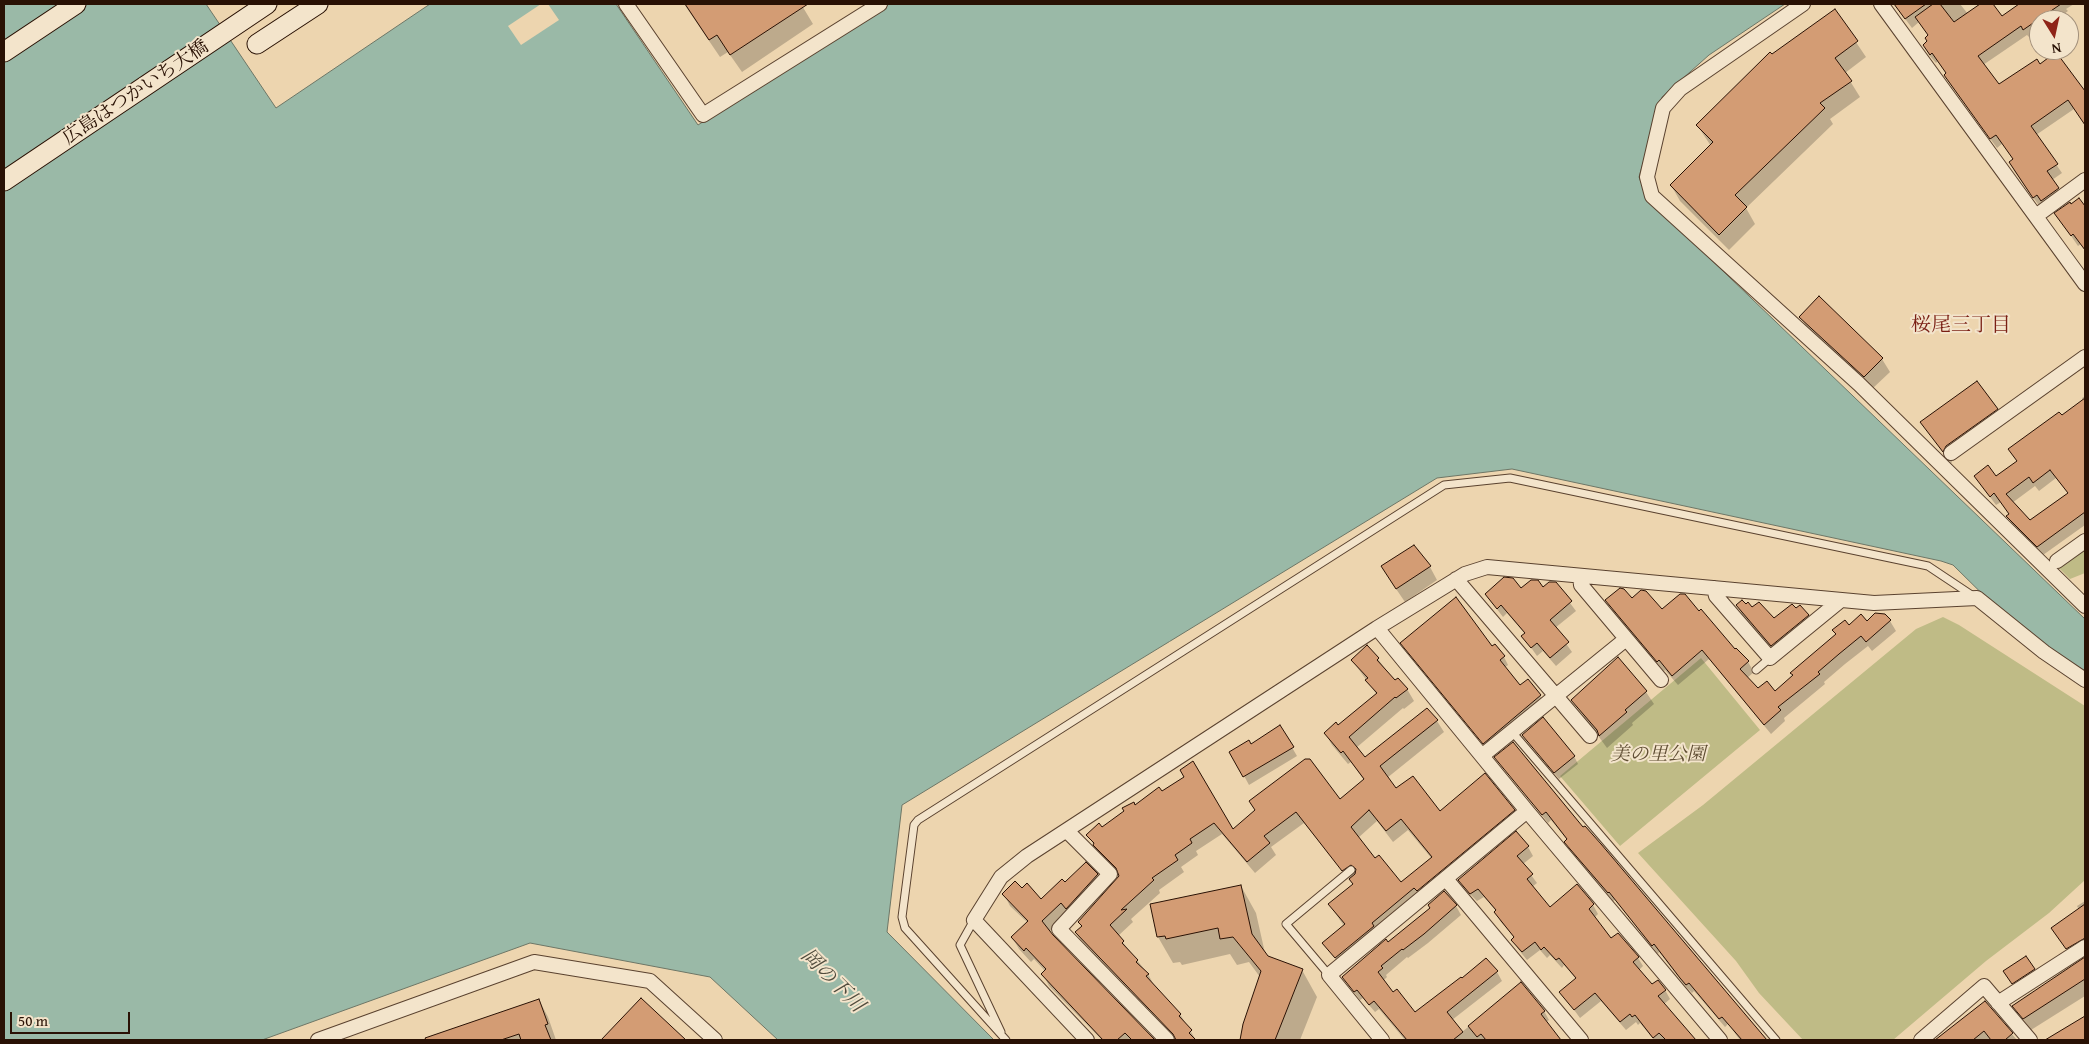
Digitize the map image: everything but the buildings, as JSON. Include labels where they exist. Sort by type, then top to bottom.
[{"type":"street","points":[[4,52],[76,4]]},
{"type":"street","name":"広島はつかいち大橋","points":[[4,182],[267,4]]},
{"type":"street","points":[[257,44],[318,4]]},
{"type":"street","points":[[626,4],[703,115],[880,4]]},
{"type":"street","points":[[1803,4],[1680,89],[1664,108],[1647,177],[1652,196],[1858,384],[2085,606]]},
{"type":"street","points":[[1881,4],[2085,284]]},
{"type":"street","points":[[2036,216],[2085,180]]},
{"type":"street","points":[[1951,453],[2085,358]]},
{"type":"street","points":[[2057,561],[2085,541]]},
{"type":"street","points":[[1087,1040],[974,920],[1001,877],[1028,856],[1377,628],[1464,574],[1487,567],[1874,603],[1976,598],[2044,652],[2085,680]]},
{"type":"street","points":[[1580,576],[1581,585],[1661,680]]},
{"type":"street","points":[[1456,579],[1590,736]]},
{"type":"street","points":[[1714,588],[1716,596],[1770,658],[1841,600]]},
{"type":"street","points":[[1377,628],[1527,811],[1720,1040]]},
{"type":"street","points":[[1483,756],[1626,639]]},
{"type":"street","points":[[1382,1040],[1329,975],[1527,811]]},
{"type":"street","points":[[1067,831],[1110,874],[1059,929],[1167,1040]]},
{"type":"street","points":[[1446,880],[1581,1040]]},
{"type":"street","points":[[1998,1003],[2085,947]]},
{"type":"street","points":[[323,1039],[534,962],[650,981],[715,1040]]},
{"type":"street","points":[[1921,1040],[1984,986],[2022,1038]]},
{"type":"lane","points":[[1005,1040],[905,928],[902,917],[914,825],[927,814],[1444,485],[1510,478],[1928,566],[1976,598]]},
{"type":"lane","points":[[1756,670],[1770,658]]},
{"type":"lane","points":[[1513,733],[1776,1040]]},
{"type":"lane","points":[[1329,975],[1286,924],[1351,870]]},
{"type":"lane","points":[[974,920],[960,945],[1005,1040]]},
{"type":"green space","points":[[2085,547],[2085,573],[2070,579],[2058,567]]},
{"type":"green space","points":[[1943,617],[1959,625],[2085,706],[2085,880],[2049,913],[1986,961],[1893,1040],[1803,1040],[1759,993],[1736,961],[1638,853],[1703,805],[1916,629]]},
{"type":"green space","name":"美の里公園","points":[[1701,658],[1760,730],[1620,846],[1560,776]]},
{"type":"water","name":"岡の下川","points":[[4,4],[206,4],[276,108],[430,4],[616,4],[698,125],[887,4],[1785,4],[1709,55],[1662,97],[1639,177],[1647,198],[2085,619],[2085,671],[2017,628],[1953,565],[1941,561],[1512,469],[1437,478],[902,805],[887,932],[994,1040],[778,1040],[710,977],[530,943],[262,1040],[4,1040]]},
{"type":"pier","points":[[541,4],[548,4],[559,20],[521,45],[508,26]]},
{"type":"district","name":"桜尾三丁目","points":[[1961,326]]}]
